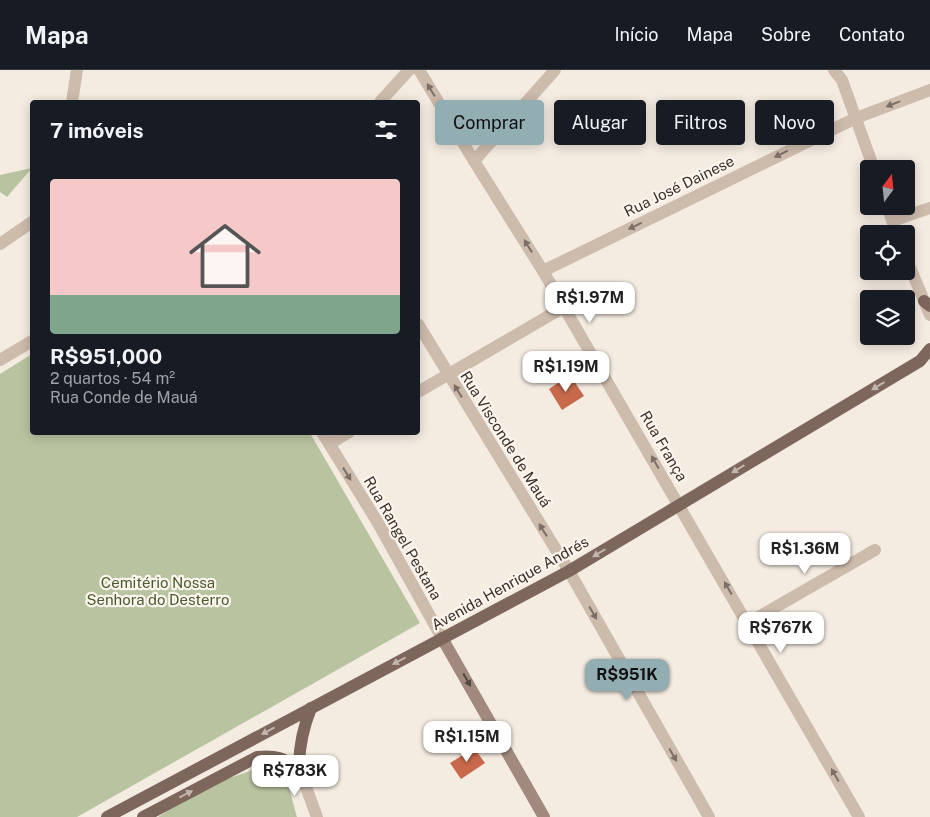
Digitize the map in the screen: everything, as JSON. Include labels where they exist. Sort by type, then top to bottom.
[{"type":"main road","name":"Avenida Henrique Andrés","points":[[107,817],[569,571],[679,504],[925,361],[930,350]]},
{"type":"main road","name":"Rua Rangel Pestana","points":[[442,638],[544,817]]},
{"type":"main road","points":[[299,768],[299,745],[311,708]]},
{"type":"main road","points":[[143,817],[257,757],[281,757],[299,768]]},
{"type":"street","points":[[72,100],[77,70]]},
{"type":"street","points":[[382,100],[409,70]]},
{"type":"street","name":"Rua França","points":[[419,70],[543,271],[859,817]]},
{"type":"street","points":[[474,161],[555,70]]},
{"type":"street","points":[[834,70],[842,80],[871,160]]},
{"type":"street","name":"Rua José Dainese","points":[[543,271],[856,118],[930,90]]},
{"type":"street","points":[[892,221],[930,208]]},
{"type":"street","points":[[890,215],[894,225]]},
{"type":"street","points":[[0,244],[30,223]]},
{"type":"street","points":[[915,277],[930,314]]},
{"type":"street","points":[[420,391],[564,307]]},
{"type":"street","name":"Rua Visconde de Mauá","points":[[420,328],[447,375],[569,571],[709,817]]},
{"type":"street","points":[[0,360],[30,342]]},
{"type":"street","name":"Rua Rangel Pestana","points":[[324,435],[378,523],[442,638]]},
{"type":"street","points":[[329,444],[344,435]]},
{"type":"street","points":[[748,623],[875,550]]},
{"type":"street","points":[[299,768],[317,817]]},
{"type":"green space","points":[[30,168],[7,197],[0,192],[0,175]]},
{"type":"green space","name":"Cemitério Nossa Senhora do Desterro","points":[[30,355],[30,435],[311,435],[420,623],[77,817],[0,817],[0,374]]},
{"type":"green space","points":[[281,760],[297,817],[158,817],[210,785]]},
{"type":"building","points":[[570,375],[584,396],[562,410],[549,389]]},
{"type":"building","points":[[474,748],[485,763],[461,779],[450,763]]}]
